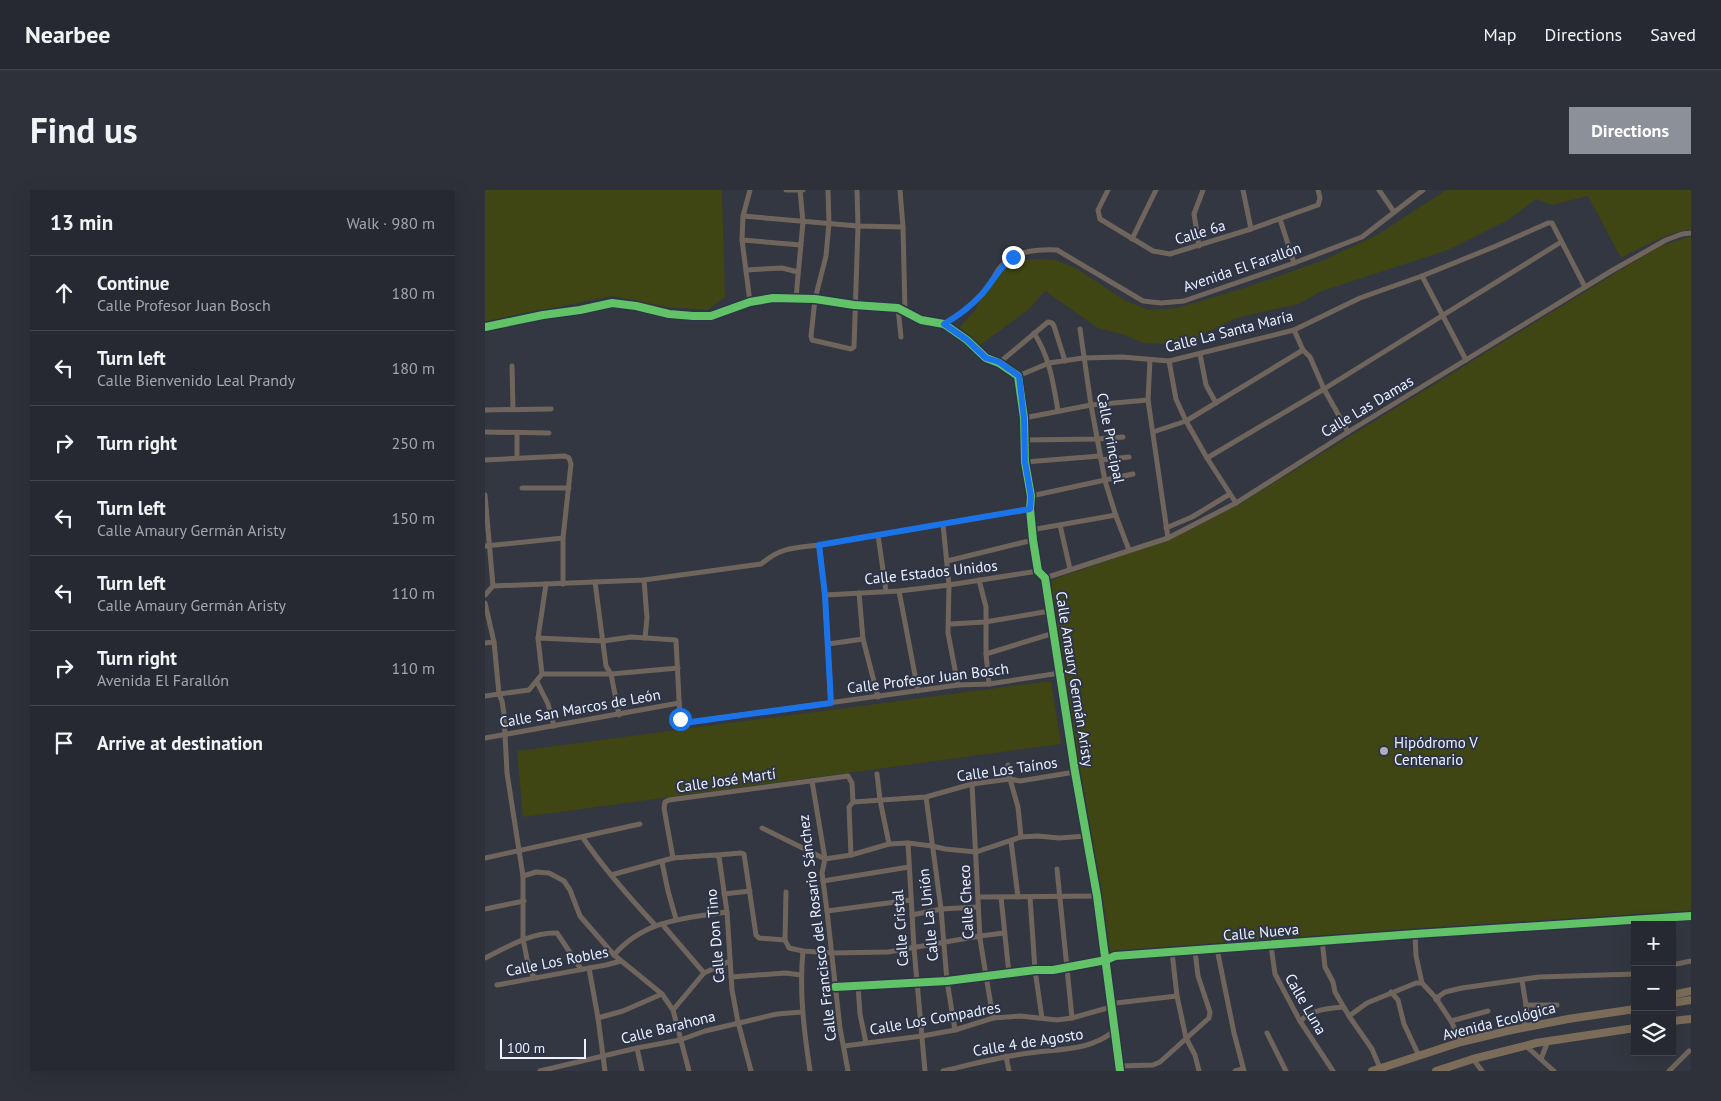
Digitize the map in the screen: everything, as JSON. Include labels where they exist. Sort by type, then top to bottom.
[{"type":"main road","points":[[1676,994],[1691,991]]},
{"type":"main road","points":[[1676,1002],[1691,1000]]},
{"type":"main road","name":"Avenida Ecológica","points":[[1376,1070],[1461,1042],[1525,1027],[1631,1009]]},
{"type":"main road","points":[[1676,1021],[1691,1019]]},
{"type":"main road","name":"Avenida Ecológica","points":[[1436,1071],[1473,1059],[1548,1041],[1631,1029]]},
{"type":"street","points":[[750,190],[743,216],[742,240],[750,302]]},
{"type":"street","points":[[786,190],[801,190],[803,222],[796,298]]},
{"type":"street","points":[[828,190],[829,223],[826,256],[815,299],[811,336],[812,340],[851,348],[854,347],[858,226],[857,190]]},
{"type":"street","points":[[900,190],[905,311]]},
{"type":"street","name":"Calle 6a","points":[[1108,190],[1098,210],[1100,219],[1153,251],[1162,254],[1170,254],[1199,246],[1318,204],[1318,190]]},
{"type":"street","points":[[1132,239],[1156,190]]},
{"type":"street","points":[[1199,246],[1194,214],[1203,190]]},
{"type":"street","points":[[1243,190],[1251,229]]},
{"type":"street","points":[[1379,190],[1394,212]]},
{"type":"street","name":"Avenida El Farallón","points":[[944,324],[958,316],[975,302],[1003,265],[1022,253],[1057,250],[1138,299],[1155,303],[1188,300],[1362,237],[1423,190]]},
{"type":"street","points":[[743,216],[858,226],[903,227]]},
{"type":"street","points":[[1280,219],[1294,263]]},
{"type":"street","name":"Calle La Santa María","points":[[1019,376],[1049,363],[1083,358],[1122,357],[1169,361],[1200,354],[1294,330],[1360,298],[1422,276],[1548,223],[1552,223],[1561,242]]},
{"type":"street","name":"Calle Las Damas","points":[[1045,578],[1168,538],[1236,503],[1585,287],[1666,240],[1691,233]]},
{"type":"street","points":[[742,240],[801,245]]},
{"type":"street","points":[[1207,458],[1324,389],[1561,242],[1585,287]]},
{"type":"street","points":[[746,270],[782,268],[798,272]]},
{"type":"street","points":[[1422,276],[1466,360]]},
{"type":"street","points":[[485,327],[612,304],[636,306],[669,314],[711,316],[750,302],[773,298],[815,299],[855,305],[898,308],[921,320],[944,324],[967,340],[986,358],[999,362],[1019,376],[1024,418],[1025,462],[1031,496],[1031,530],[1038,571]]},
{"type":"street","points":[[898,308],[901,337]]},
{"type":"street","points":[[999,362],[1048,322],[1052,323],[1065,361]]},
{"type":"street","name":"Calle Principal","points":[[1080,329],[1083,358],[1105,481],[1115,515],[1129,550]]},
{"type":"street","points":[[1294,330],[1303,350],[1310,357],[1324,389],[1348,432]]},
{"type":"street","points":[[1034,333],[1043,347],[1049,363],[1058,411]]},
{"type":"street","points":[[1153,432],[1186,421],[1303,350]]},
{"type":"street","points":[[1200,354],[1206,385],[1216,403]]},
{"type":"street","points":[[1150,360],[1148,400],[1168,538]]},
{"type":"street","points":[[1169,361],[1176,399],[1186,421],[1236,503]]},
{"type":"street","points":[[512,366],[513,410]]},
{"type":"street","points":[[1024,418],[1091,404],[1148,400]]},
{"type":"street","points":[[485,410],[551,409]]},
{"type":"street","points":[[485,432],[549,434]]},
{"type":"street","points":[[517,433],[517,458]]},
{"type":"street","points":[[1025,440],[1098,440],[1123,437]]},
{"type":"street","points":[[485,460],[565,456],[569,458],[571,464],[563,538],[563,584]]},
{"type":"street","points":[[1025,462],[1129,456]]},
{"type":"street","points":[[1031,496],[1133,474]]},
{"type":"street","points":[[522,488],[569,488]]},
{"type":"street","points":[[485,494],[487,546],[493,586]]},
{"type":"street","points":[[1166,528],[1191,517],[1230,494]]},
{"type":"street","points":[[485,595],[493,586],[644,580],[761,564],[773,554],[784,549],[819,545],[1030,509]]},
{"type":"street","points":[[1031,530],[1115,515]]},
{"type":"street","points":[[943,524],[949,585],[950,624],[948,633],[958,685]]},
{"type":"street","points":[[1060,524],[1071,569]]},
{"type":"street","points":[[878,535],[886,591]]},
{"type":"street","points":[[487,546],[563,538]]},
{"type":"street","points":[[947,561],[1033,540]]},
{"type":"street","points":[[819,545],[825,595],[831,703]]},
{"type":"street","name":"Calle Estados Unidos","points":[[825,595],[899,591],[1038,571]]},
{"type":"street","name":"Calle Amaury Germán Aristy","points":[[1038,571],[1045,578],[1075,772],[1097,896],[1120,1069]]},
{"type":"street","points":[[644,580],[647,618],[645,638]]},
{"type":"street","points":[[979,580],[986,607],[986,654],[989,684]]},
{"type":"street","points":[[595,582],[606,666],[611,674],[619,715]]},
{"type":"street","points":[[485,696],[529,690],[542,674],[538,638],[546,584]]},
{"type":"street","points":[[899,591],[918,691]]},
{"type":"street","points":[[859,593],[863,639],[878,697]]},
{"type":"street","points":[[485,603],[494,642],[499,694],[502,702],[507,773],[523,876],[523,939],[533,976],[537,978]]},
{"type":"street","points":[[950,624],[985,622],[1050,611]]},
{"type":"street","points":[[986,654],[1054,633]]},
{"type":"street","points":[[538,638],[603,641],[631,637],[677,640],[679,702]]},
{"type":"street","points":[[828,644],[863,639]]},
{"type":"street","points":[[485,643],[494,642]]},
{"type":"street","points":[[542,674],[611,674],[678,668]]},
{"type":"street","name":"Calle Profesor Juan Bosch","points":[[679,702],[680,719],[691,722],[958,685],[989,684],[1060,673]]},
{"type":"street","points":[[537,682],[548,704],[554,726]]},
{"type":"street","name":"Calle San Marcos de León","points":[[485,738],[619,715],[679,702]]},
{"type":"street","points":[[1008,765],[1009,779],[1018,807],[1021,837]]},
{"type":"street","name":"Calle Los Taínos","points":[[853,802],[926,797],[972,784],[1009,779],[1020,781],[1075,772]]},
{"type":"street","points":[[877,774],[889,844]]},
{"type":"street","name":"Calle José Martí","points":[[673,858],[664,808],[665,802],[848,776],[852,783],[853,802]]},
{"type":"street","name":"Calle Francisco del Rosario Sánchez","points":[[812,781],[825,859],[823,881],[835,987],[848,1071]]},
{"type":"street","name":"Calle Checo","points":[[972,784],[980,936],[993,1018]]},
{"type":"street","name":"Calle La Unión","points":[[926,797],[941,909],[947,981],[955,1030]]},
{"type":"street","points":[[851,854],[849,807],[853,802]]},
{"type":"street","points":[[485,858],[640,824]]},
{"type":"street","points":[[762,828],[825,859],[889,844],[907,843],[932,846],[945,850],[976,852],[1021,837],[1059,838],[1087,836]]},
{"type":"street","points":[[583,838],[631,901],[655,925]]},
{"type":"street","points":[[1011,840],[1018,897]]},
{"type":"street","name":"Calle Cristal","points":[[907,843],[913,948],[925,1071]]},
{"type":"street","points":[[611,875],[673,858],[744,854],[757,937],[785,940]]},
{"type":"street","name":"Calle Don Tino","points":[[718,856],[727,912],[731,976],[738,1022],[751,1071]]},
{"type":"street","points":[[662,862],[676,919]]},
{"type":"street","points":[[823,881],[909,867]]},
{"type":"street","points":[[1057,869],[1065,967],[1072,1018]]},
{"type":"street","points":[[523,876],[536,872],[549,873],[564,881],[570,890],[580,916],[614,955],[663,994],[673,1010],[689,1071]]},
{"type":"street","points":[[724,894],[750,891]]},
{"type":"street","points":[[786,892],[785,940],[789,948],[803,951],[832,953],[888,952],[1004,933]]},
{"type":"street","points":[[1001,896],[1009,974]]},
{"type":"street","points":[[978,897],[1097,896]]},
{"type":"street","points":[[1030,897],[1035,970],[1042,1018]]},
{"type":"street","points":[[827,911],[911,900]]},
{"type":"street","points":[[485,909],[524,901]]},
{"type":"street","points":[[912,915],[941,909],[978,906]]},
{"type":"street","name":"Calle Los Robles","points":[[614,955],[624,943],[655,925],[676,919],[727,912]]},
{"type":"street","name":"Calle Nueva","points":[[835,987],[947,981],[1035,970],[1053,970],[1106,960],[1115,956],[1271,946],[1322,940],[1691,916]]},
{"type":"street","points":[[662,924],[703,973]]},
{"type":"street","points":[[485,958],[523,939],[557,932],[581,969]]},
{"type":"street","points":[[1415,934],[1416,956],[1422,983],[1436,998],[1451,1021],[1461,1042]]},
{"type":"street","points":[[1322,940],[1325,968],[1343,1007],[1372,1049],[1376,1070]]},
{"type":"street","name":"Calle Luna","points":[[1271,946],[1275,974],[1300,1021],[1333,1071]]},
{"type":"street","points":[[1217,949],[1234,1033],[1244,1070],[1235,1071]]},
{"type":"street","points":[[803,951],[801,975],[802,1012],[809,1071]]},
{"type":"street","points":[[1120,1069],[1157,1064],[1209,1018],[1210,1012],[1198,976],[1195,951]]},
{"type":"street","points":[[1172,952],[1177,996],[1186,1038],[1195,1055],[1199,1071]]},
{"type":"street","name":"Calle Los Robles","points":[[497,985],[589,968],[621,960]]},
{"type":"street","points":[[673,1010],[703,973],[730,961]]},
{"type":"street","points":[[1676,963],[1691,961]]},
{"type":"street","points":[[589,968],[605,1071]]},
{"type":"street","points":[[731,976],[786,973],[801,975]]},
{"type":"street","points":[[1436,998],[1445,992],[1462,988],[1557,975],[1631,974]]},
{"type":"street","points":[[1522,980],[1527,1013],[1523,1017],[1525,1027]]},
{"type":"street","points":[[1349,1016],[1367,1002],[1416,983],[1422,983]]},
{"type":"street","points":[[858,985],[860,1014],[866,1044]]},
{"type":"street","points":[[1391,992],[1398,1000],[1404,1024],[1419,1056]]},
{"type":"street","points":[[598,1018],[623,1011],[663,994]]},
{"type":"street","name":"Calle Los Compadres","points":[[843,1046],[955,1030],[993,1018],[1020,1016],[1057,1020],[1072,1018],[1111,1007],[1116,1003],[1177,996]]},
{"type":"street","points":[[1526,1005],[1557,1005]]},
{"type":"street","points":[[1300,1021],[1316,1011],[1343,1007]]},
{"type":"street","points":[[1451,1021],[1488,1011]]},
{"type":"street","name":"Calle Barahona","points":[[540,1071],[559,1069],[603,1056],[680,1040],[738,1022],[777,1014],[802,1012]]},
{"type":"street","name":"Calle 4 de Agosto","points":[[943,1071],[1006,1056],[1089,1046],[1104,1040],[1115,1031]]},
{"type":"street","points":[[1267,1034],[1285,1071]]},
{"type":"street","points":[[1541,1059],[1548,1041]]},
{"type":"street","points":[[1526,1046],[1554,1071]]},
{"type":"street","points":[[637,1048],[642,1071]]},
{"type":"street","points":[[1669,1071],[1689,1051]]},
{"type":"street","points":[[1006,1056],[1009,1071]]},
{"type":"street","points":[[1473,1059],[1482,1071]]},
{"type":"green space","points":[[485,190],[722,190],[725,297],[708,310],[666,307],[612,296],[485,322]]},
{"type":"green space","points":[[1446,190],[1691,190],[1691,229],[1664,237],[1621,258],[1588,196],[1552,205],[1536,199],[1508,220],[1448,250],[1322,291],[1298,304],[1236,318],[1196,338],[1172,344],[1143,343],[1125,335],[1098,328],[1045,291],[1029,309],[979,346],[960,327],[976,309],[982,294],[1009,260],[1056,260],[1079,270],[1124,300],[1149,310],[1177,308],[1244,288],[1324,260],[1377,235]]},
{"type":"green space","name":"Hipódromo V Centenario","points":[[1691,236],[1691,913],[1109,953],[1050,589],[1052,581],[1173,538],[1238,505],[1645,255],[1661,246]]},
{"type":"green space","points":[[1051,681],[1061,744],[523,817],[517,751]]},
{"type":"cycle path","points":[[485,327],[612,303],[636,306],[669,314],[711,316],[750,302],[773,298],[815,299],[854,305],[898,308],[921,320],[944,324],[967,340],[986,358],[999,363],[1018,376],[1024,418],[1025,462],[1031,496],[1030,509],[1033,540],[1038,571],[1045,578],[1075,772],[1097,896],[1120,1071]]},
{"type":"cycle path","points":[[835,987],[947,981],[1035,970],[1053,970],[1106,960],[1115,956],[1691,916]]},
{"type":"place","name":"Hipódromo V Centenario","points":[[1384,751]]},
{"type":"route","points":[[680,719],[691,722],[831,703],[825,595],[819,545],[1030,509],[1031,496],[1025,462],[1024,418],[1019,376],[999,362],[986,358],[967,340],[944,324],[958,316],[975,302],[998,270],[1013,257]]}]
